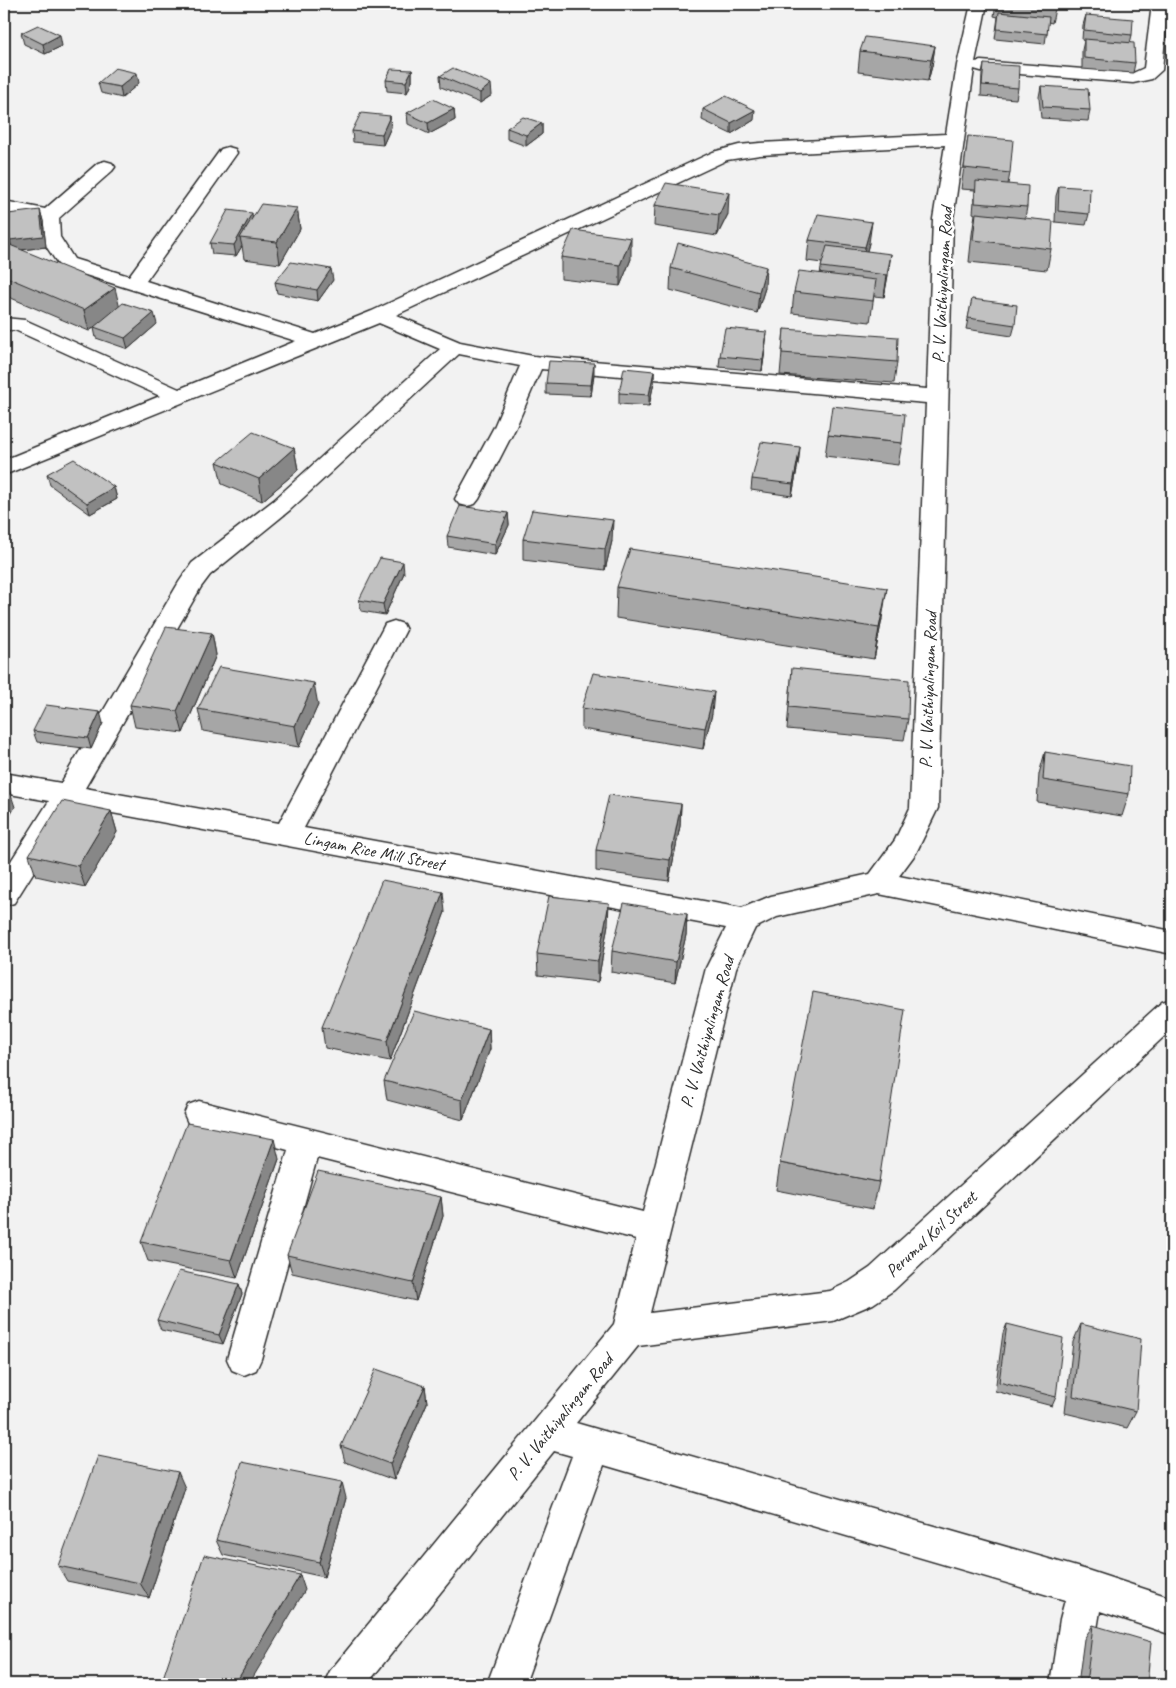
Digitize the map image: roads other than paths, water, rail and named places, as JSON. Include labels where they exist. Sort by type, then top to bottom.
[{"type":"street","name":"P. V. Vaithiyalingam Road","points":[[879,883],[906,846],[924,808],[943,219],[966,65],[979,4]]},
{"type":"street","points":[[966,65],[1133,78],[1146,75],[1154,70],[1160,4]]},
{"type":"street","points":[[4,468],[379,315],[729,154],[760,148],[954,139]]},
{"type":"street","points":[[134,284],[228,153]]},
{"type":"street","points":[[49,216],[105,167]]},
{"type":"street","points":[[4,207],[49,216]]},
{"type":"street","points":[[49,216],[50,237],[67,264],[314,340]]},
{"type":"street","points":[[379,315],[454,347],[534,362],[937,397]]},
{"type":"street","points":[[4,324],[18,324],[177,396]]},
{"type":"street","points":[[4,895],[67,796],[191,582],[201,569],[282,505],[454,347]]},
{"type":"street","points":[[467,499],[505,427],[534,362]]},
{"type":"street","points":[[287,834],[394,630]]},
{"type":"street","name":"Lingam Rice Mill Street","points":[[4,783],[744,920]]},
{"type":"street","points":[[744,920],[771,907],[879,883],[1172,943]]},
{"type":"street","name":"P. V. Vaithiyalingam Road","points":[[343,1684],[629,1331],[721,968],[744,920]]},
{"type":"street","name":"Perumal Koil Street","points":[[629,1331],[833,1306],[861,1294],[882,1279],[1172,1011]]},
{"type":"street","points":[[199,1114],[656,1230]]},
{"type":"street","points":[[244,1359],[306,1141]]},
{"type":"street","points":[[548,1432],[1087,1588],[1172,1617]]},
{"type":"street","points":[[506,1684],[593,1446]]},
{"type":"street","points":[[1069,1684],[1079,1619],[1087,1588]]}]
